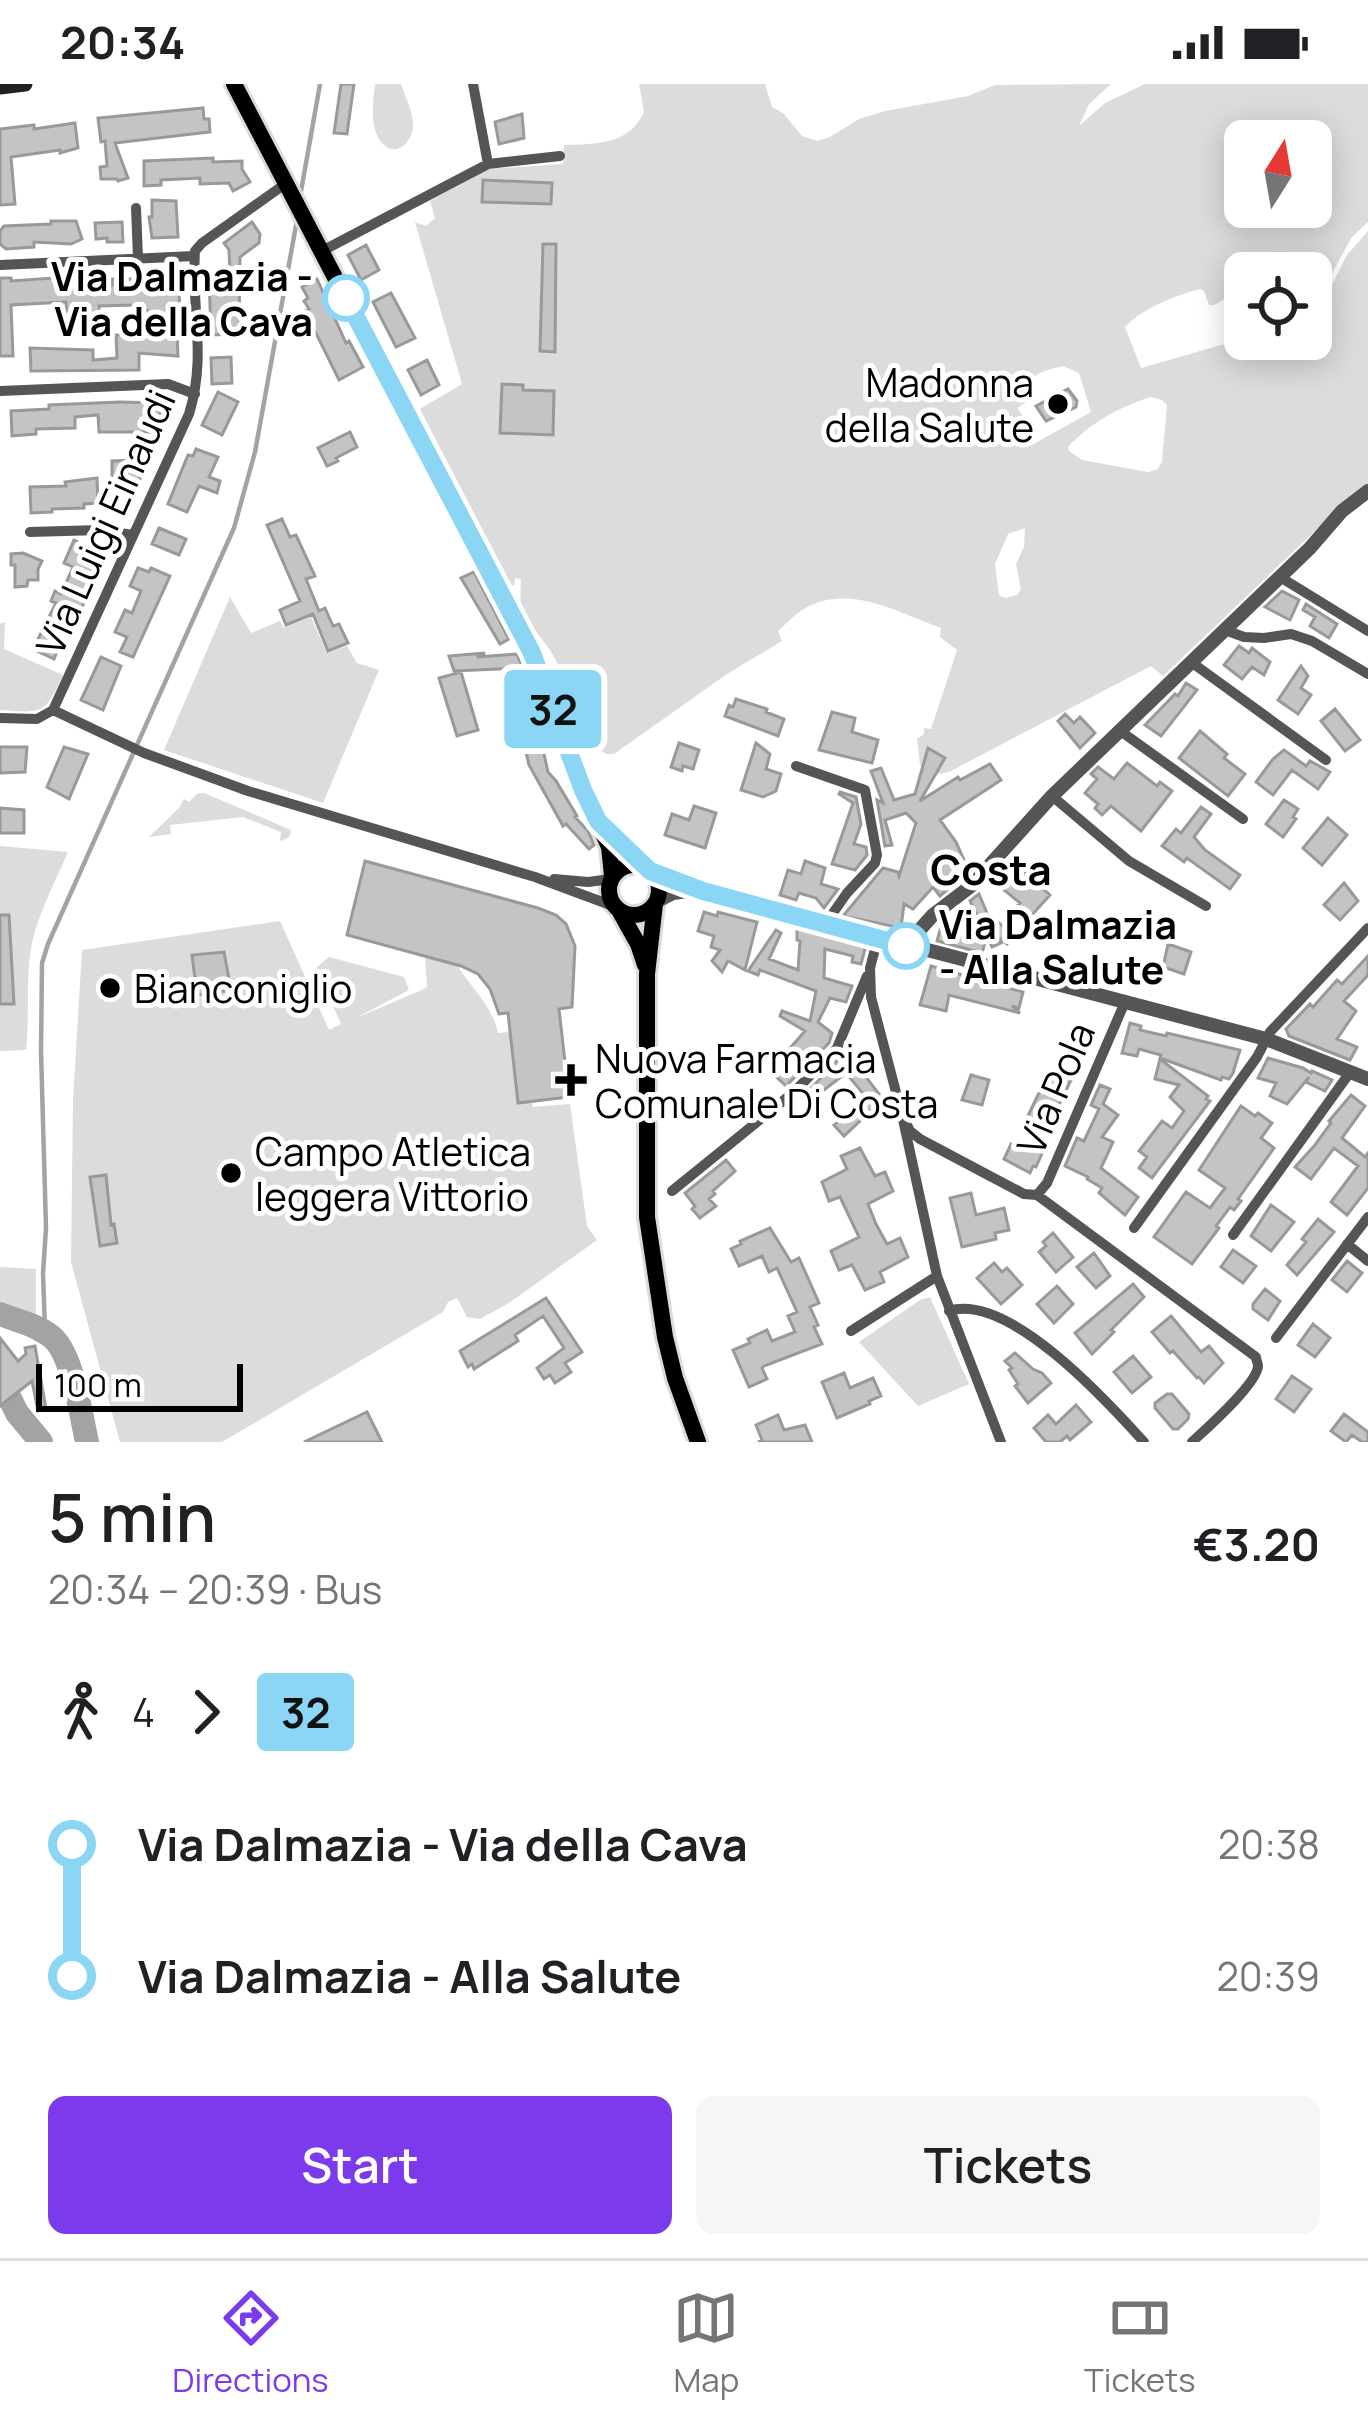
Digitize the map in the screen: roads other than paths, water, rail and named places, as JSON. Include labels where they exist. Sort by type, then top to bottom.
[{"type":"main road","points":[[0,87],[25,84]]},
{"type":"main road","points":[[221,84],[243,103]]},
{"type":"main road","points":[[234,84],[532,653],[609,847],[608,893],[638,944],[647,974]]},
{"type":"main road","points":[[598,821],[649,870],[658,885],[647,974],[647,1217],[669,1356],[698,1442]]},
{"type":"main road","points":[[611,878],[617,870],[632,865],[649,870]]},
{"type":"main road","points":[[616,909],[635,916],[656,903]]},
{"type":"street","points":[[473,84],[488,164]]},
{"type":"street","points":[[322,251],[488,164],[560,156]]},
{"type":"street","points":[[0,265],[194,256],[202,242],[289,190]]},
{"type":"street","points":[[136,208],[138,258]]},
{"type":"street","name":"Via Luigi Einaudi","points":[[53,710],[195,394],[199,367],[194,256]]},
{"type":"street","points":[[0,391],[167,384],[195,394]]},
{"type":"street","points":[[906,946],[1119,730],[1368,491]]},
{"type":"street","points":[[30,532],[100,530],[134,535]]},
{"type":"street","points":[[1280,577],[1368,631]]},
{"type":"street","points":[[1225,630],[1244,637],[1291,634],[1312,640],[1368,674]]},
{"type":"street","points":[[1192,662],[1326,760]]},
{"type":"street","points":[[0,718],[37,719],[53,710],[144,753],[302,809],[535,877],[616,909]]},
{"type":"street","points":[[1119,730],[1243,819]]},
{"type":"street","points":[[796,766],[866,790],[877,855],[826,923]]},
{"type":"street","points":[[1052,796],[1129,861],[1205,906]]},
{"type":"street","points":[[649,870],[700,890],[1266,1039],[1368,1079]]},
{"type":"street","points":[[535,877],[578,882],[611,878]]},
{"type":"street","points":[[656,903],[673,893],[700,890]]},
{"type":"street","points":[[1134,1228],[1266,1039],[1368,928]]},
{"type":"street","points":[[672,1191],[794,1092],[837,1048],[878,938]]},
{"type":"street","points":[[870,968],[876,1017],[937,1276],[1001,1442]]},
{"type":"street","name":"Via Pola","points":[[1037,1195],[1047,1183],[1125,1002]]},
{"type":"street","points":[[847,1027],[859,1014],[876,1017]]},
{"type":"street","points":[[1233,1234],[1351,1071]]},
{"type":"street","points":[[902,1115],[915,1135],[1024,1194],[1037,1195],[1251,1353],[1258,1361],[1255,1374],[1192,1442]]},
{"type":"street","points":[[914,1171],[921,1154],[943,1150]]},
{"type":"street","points":[[1276,1338],[1368,1217]]},
{"type":"street","points":[[1347,1244],[1368,1261]]},
{"type":"street","points":[[851,1330],[937,1276]]},
{"type":"street","points":[[949,1311],[984,1310],[1037,1341],[1077,1370],[1144,1442]]},
{"type":"waterway","points":[[300,197],[320,84]]},
{"type":"waterway","points":[[45,1331],[42,963],[234,528],[255,452],[297,220]]},
{"type":"waterway","points":[[0,1314],[42,1331],[61,1348],[87,1442]]},
{"type":"waterway","points":[[0,1378],[17,1413],[41,1442]]},
{"type":"place","name":"Via Dalmazia - Via della Cava","points":[[346,298]]},
{"type":"place","name":"Madonna della Salute","points":[[1058,404]]},
{"type":"place","name":"Via Dalmazia - Alla Salute","points":[[906,946]]},
{"type":"place","name":"Bianconiglio","points":[[110,988]]},
{"type":"place","name":"Nuova Farmacia Comunale Di Costa","points":[[571,1080]]},
{"type":"place","name":"Campo Atletica leggera Vittorio","points":[[231,1173]]},
{"type":"district","name":"Costa","points":[[991,869]]}]
